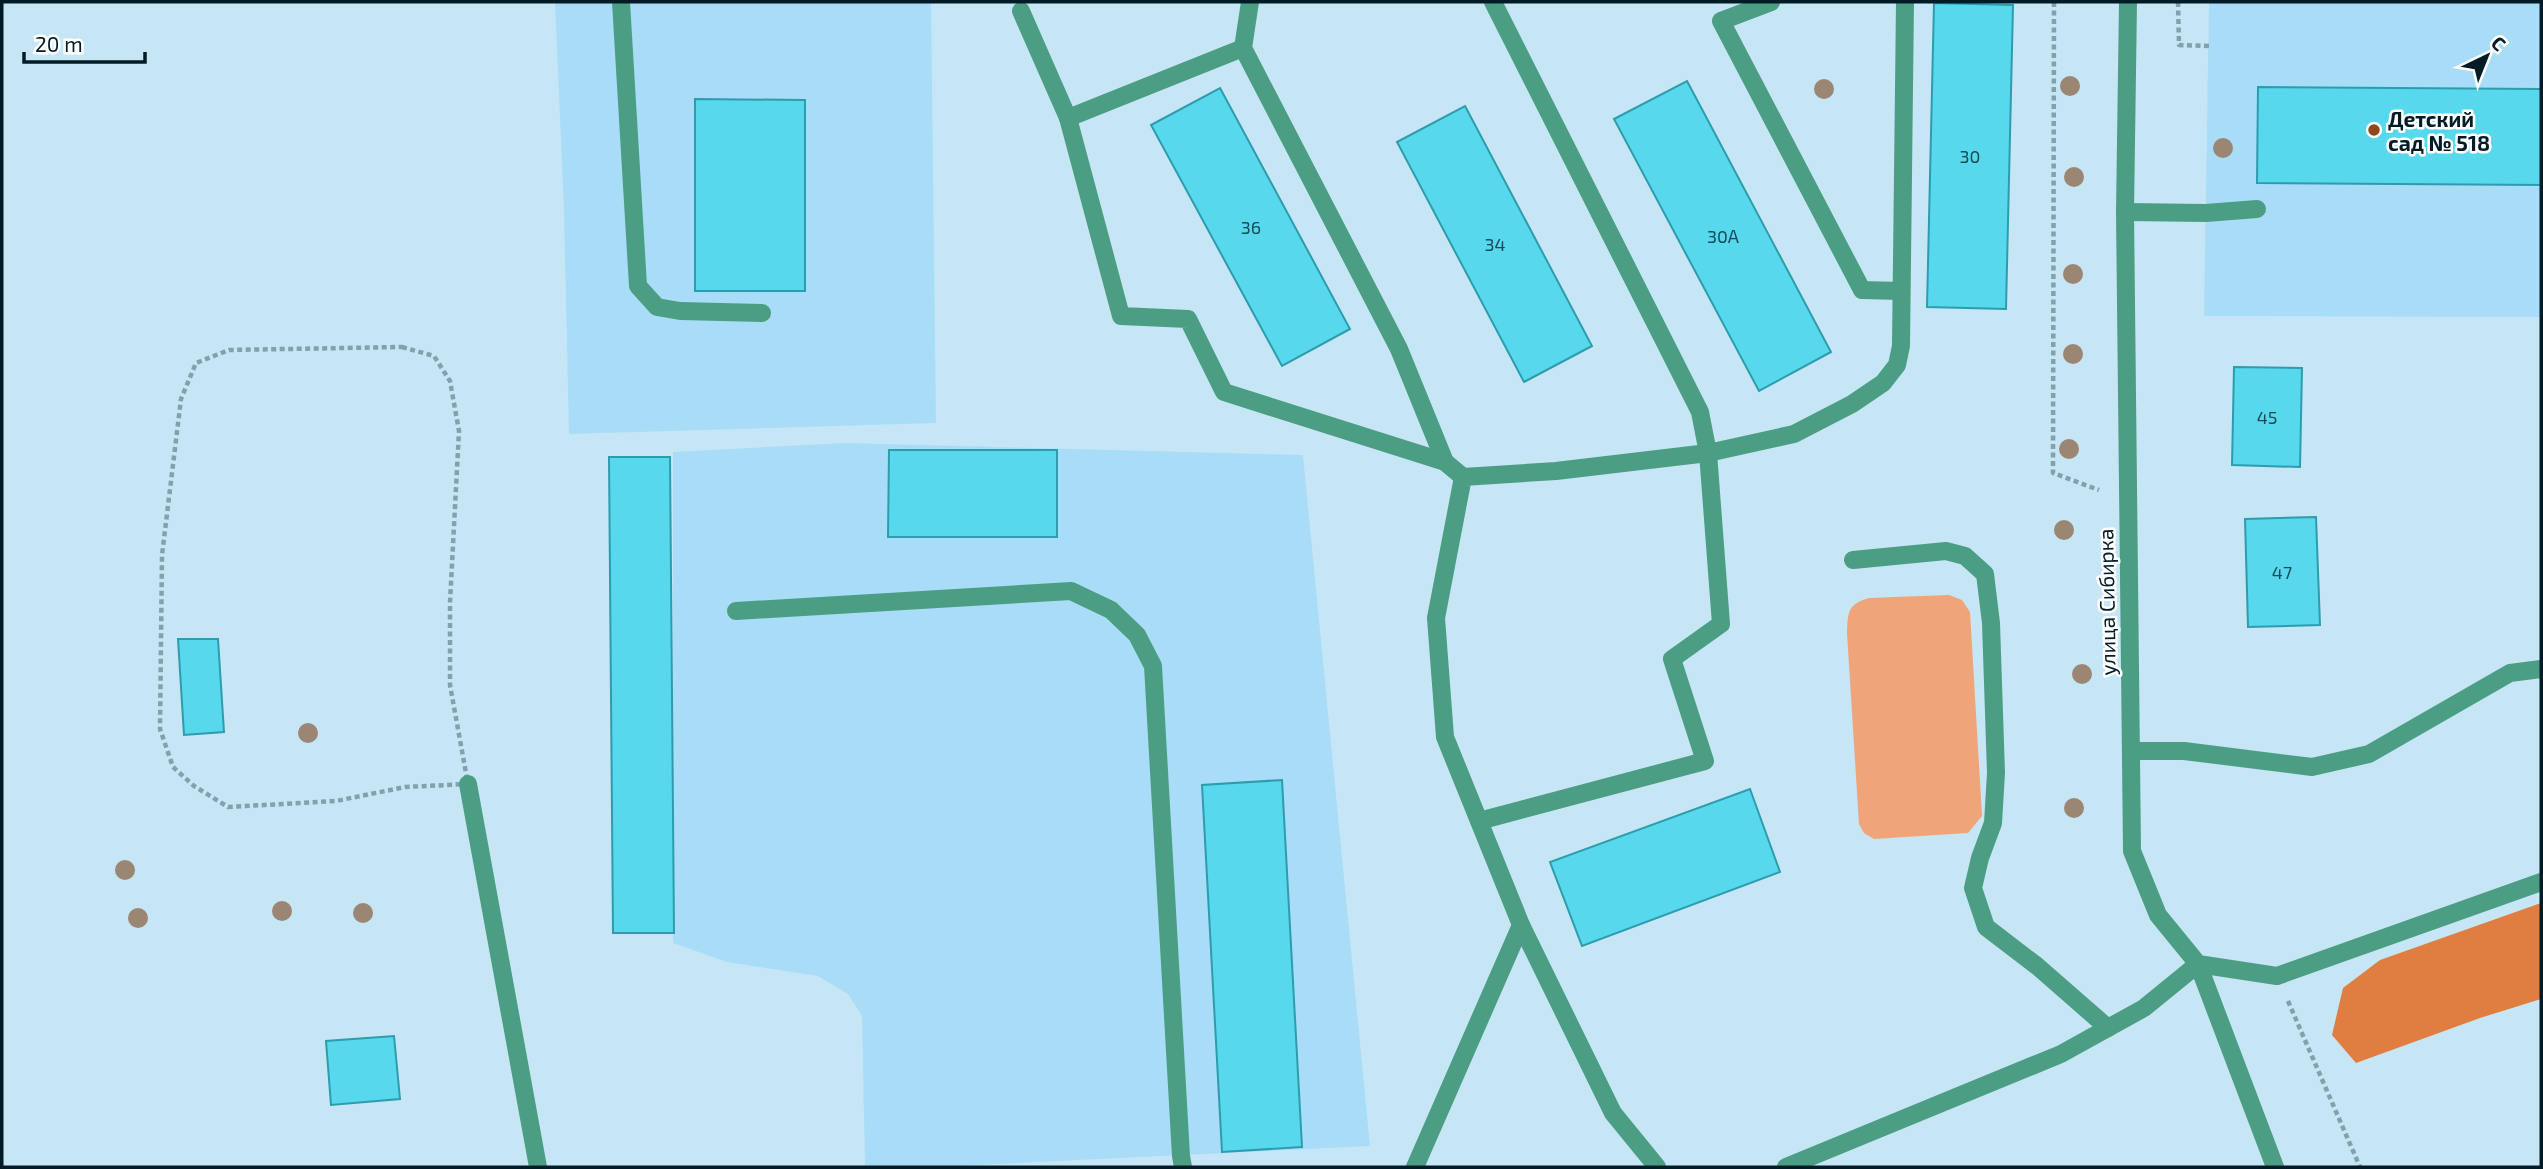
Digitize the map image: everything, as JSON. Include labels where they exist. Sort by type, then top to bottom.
[{"type":"street","points":[[621,2],[638,286],[657,307],[680,311],[762,313]]},
{"type":"street","points":[[1250,2],[1243,48],[1399,349],[1444,462]]},
{"type":"street","points":[[1479,821],[1705,761],[1672,659],[1721,624],[1708,453],[1700,412],[1493,2]]},
{"type":"street","points":[[1771,2],[1721,21],[1862,290],[1900,291]]},
{"type":"street","points":[[1021,11],[1068,118],[1121,316],[1188,319],[1224,391],[1444,462],[1464,477],[1556,471],[1708,453],[1794,434],[1852,404],[1883,383],[1897,365],[1901,346],[1905,2]]},
{"type":"street","name":"улица Сибирка","points":[[2129,2],[2125,212],[2132,851],[2158,915],[2198,964],[2275,1167]]},
{"type":"street","points":[[1068,118],[1243,48]]},
{"type":"street","points":[[2125,212],[2206,214],[2257,209]]},
{"type":"street","points":[[1464,477],[1436,618],[1446,737],[1521,925],[1613,1113],[1657,1167]]},
{"type":"street","points":[[1853,560],[1945,551],[1965,556],[1985,574],[1991,623],[1996,772],[1993,823],[1973,888],[1986,927],[2108,1028]]},
{"type":"street","points":[[736,611],[1071,592],[1111,610],[1137,635],[1153,666],[1183,1167]]},
{"type":"street","points":[[2131,751],[2184,751],[2312,767],[2369,754],[2510,673],[2541,669]]},
{"type":"street","points":[[468,784],[538,1167]]},
{"type":"street","points":[[1786,1167],[2061,1054],[2144,1008],[2198,964],[2277,976],[2541,882]]},
{"type":"street","points":[[1415,1167],[1521,925]]},
{"type":"path","points":[[2054,2],[2053,473],[2128,500]]},
{"type":"path","points":[[2178,2],[2179,45],[2209,46]]},
{"type":"path","points":[[402,346],[434,356],[450,381],[459,431],[450,601],[450,685],[468,784],[405,787],[337,801],[228,807],[194,786],[173,767],[160,729],[162,555],[181,399],[196,363],[229,350],[402,346]]},
{"type":"path","points":[[2277,976],[2360,1167]]},
{"type":"shaded area","points":[[555,2],[931,2],[936,423],[569,434],[564,212]]},
{"type":"shaded area","name":"Детский сад № 518","points":[[2209,2],[2541,2],[2541,317],[2204,316]]},
{"type":"shaded area","points":[[844,443],[1303,455],[1370,1146],[935,1167],[865,1167],[862,1016],[848,994],[818,976],[727,962],[673,943],[673,452]]},
{"type":"shaded area","points":[[1949,595],[1962,600],[1970,612],[1982,816],[1968,833],[1874,839],[1864,833],[1859,824],[1847,633],[1850,610],[1856,603],[1869,598]]},
{"type":"shaded area","points":[[2541,903],[2541,999],[2356,1063],[2332,1035],[2343,988],[2380,960]]},
{"type":"building","points":[[1934,3],[2013,5],[2006,309],[1927,307]]},
{"type":"building","points":[[1687,81],[1831,352],[1759,391],[1614,119]]},
{"type":"building","points":[[2258,87],[2541,89],[2541,185],[2257,183]]},
{"type":"building","points":[[1220,88],[1350,329],[1282,366],[1151,125]]},
{"type":"building","points":[[695,99],[805,100],[805,291],[695,291]]},
{"type":"building","points":[[1465,106],[1592,346],[1524,382],[1397,142]]},
{"type":"building","points":[[2234,367],[2302,368],[2300,467],[2232,465]]},
{"type":"building","points":[[889,450],[1057,450],[1057,537],[888,537]]},
{"type":"building","points":[[609,457],[670,457],[674,933],[613,933]]},
{"type":"building","points":[[2316,517],[2320,625],[2248,627],[2245,519]]},
{"type":"building","points":[[178,639],[218,639],[224,732],[184,735]]},
{"type":"building","points":[[1282,780],[1302,1147],[1222,1152],[1202,785]]},
{"type":"building","points":[[1750,789],[1780,872],[1582,946],[1550,862]]},
{"type":"building","points":[[394,1036],[400,1099],[331,1105],[326,1041]]},
{"type":"place","name":"Детский сад № 518","points":[[2374,130]]}]
